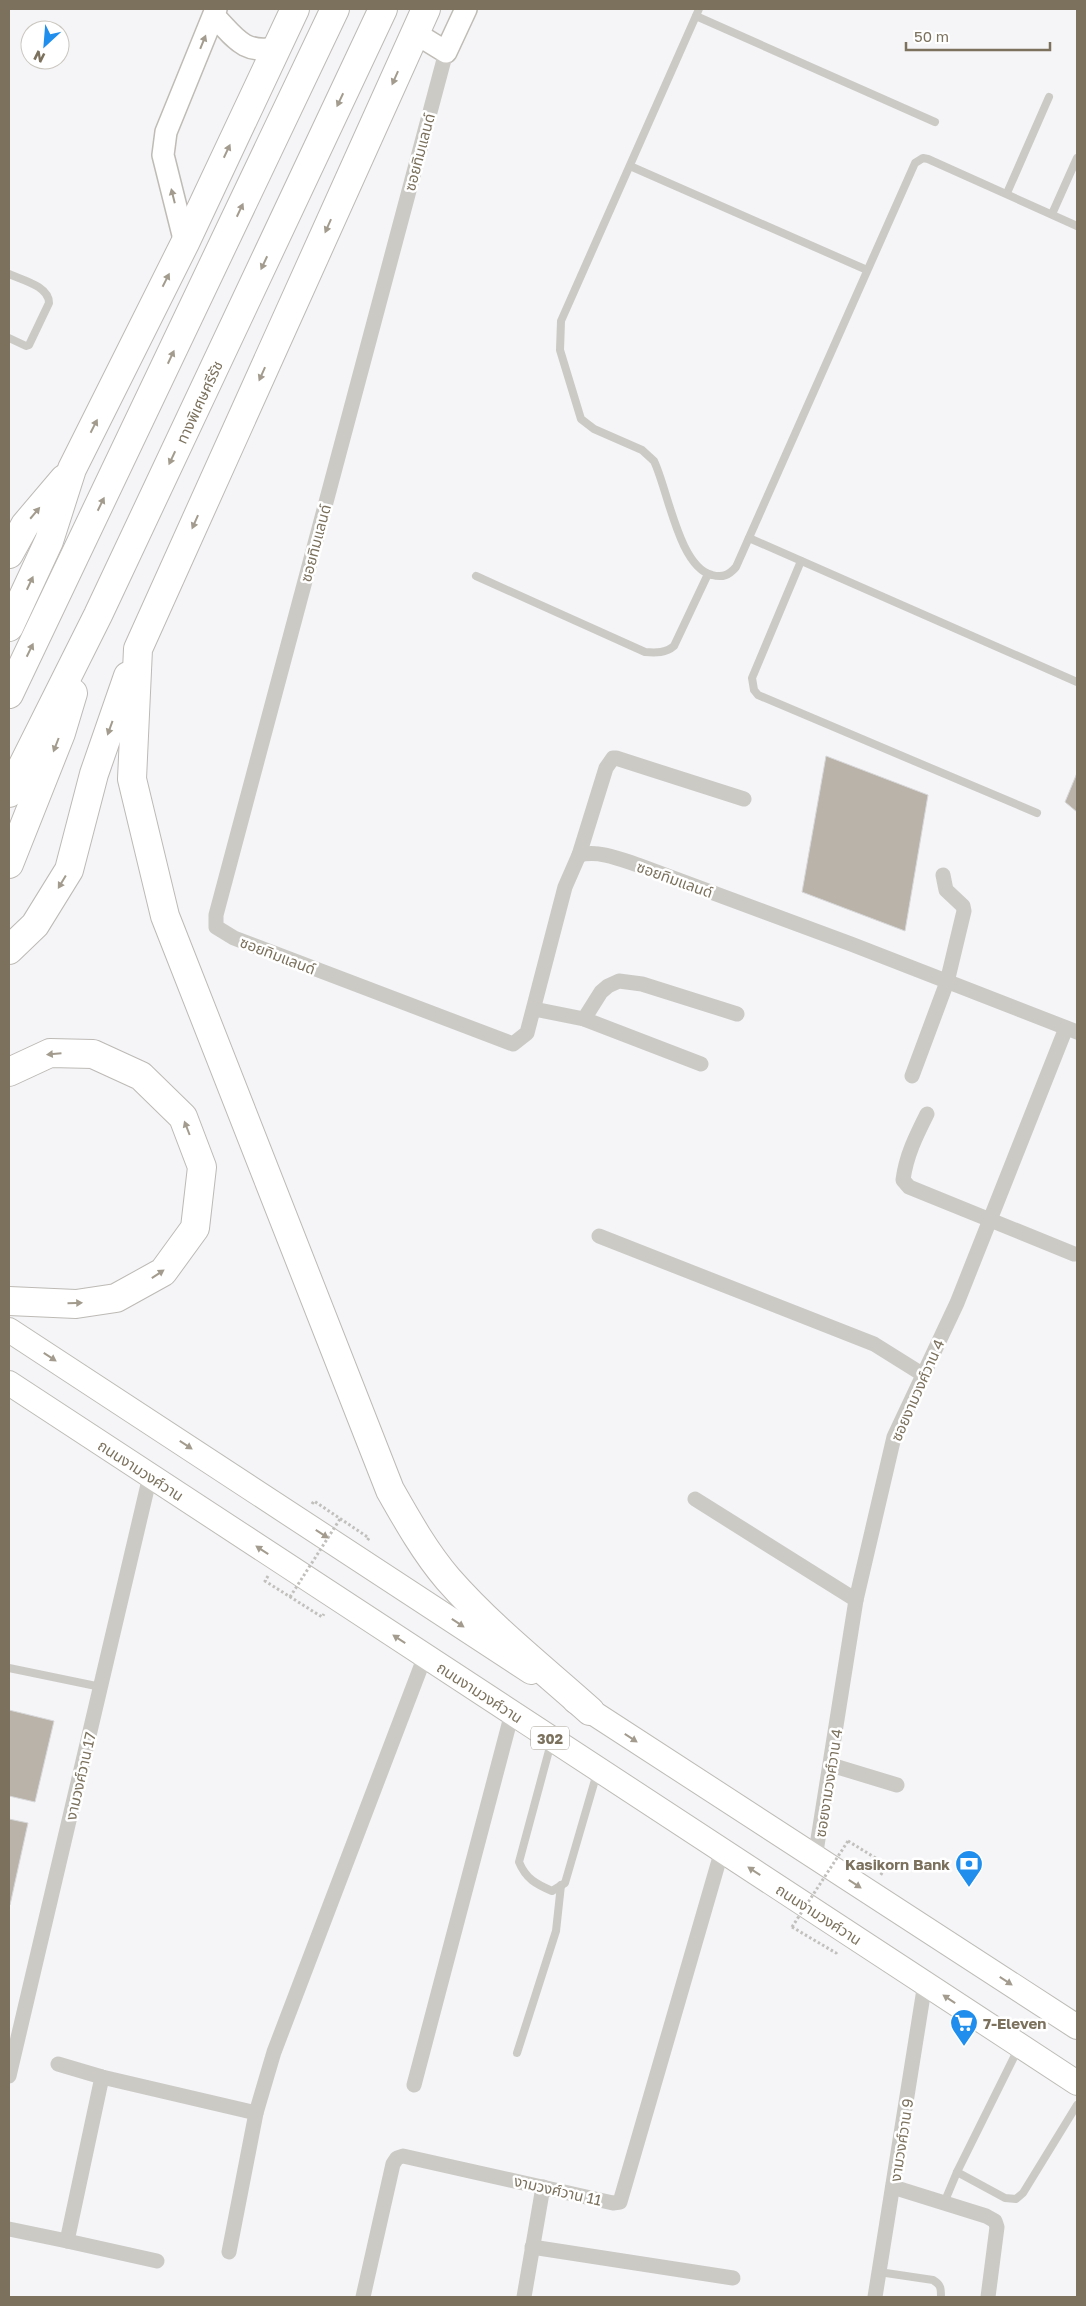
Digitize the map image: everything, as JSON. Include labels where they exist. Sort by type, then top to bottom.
[{"type":"highway","points":[[9,627],[50,541],[72,469],[185,243],[295,9]]},
{"type":"highway","points":[[9,694],[335,9]]},
{"type":"highway","name":"ทางพิเศษศรีรัช","points":[[9,793],[98,616],[383,9]]},
{"type":"highway","points":[[9,950],[36,925],[69,870],[94,774],[138,649],[426,9]]},
{"type":"highway","points":[[9,554],[25,525],[72,469]]},
{"type":"highway","points":[[9,864],[60,733],[98,616]]},
{"type":"highway","points":[[138,649],[132,779],[165,916],[390,1490],[416,1536],[447,1578],[483,1616],[590,1711]]},
{"type":"highway","points":[[9,1072],[50,1053],[93,1054],[141,1076],[183,1117],[202,1167],[195,1228],[163,1272],[116,1298],[76,1304],[9,1301]]},
{"type":"main road","points":[[9,1330],[815,1858],[1077,2027]]},
{"type":"main road","name":"ถนนงามวงศ์วาน","points":[[9,1383],[1077,2083]]},
{"type":"street","points":[[415,33],[446,52],[466,9]]},
{"type":"street","points":[[185,243],[163,156],[166,132],[215,12],[247,47],[263,50],[276,48]]},
{"type":"street","name":"ซอยทิมแลนด์","points":[[446,52],[219,905],[216,927],[234,938],[513,1044],[527,1033],[565,888],[579,855],[594,854],[630,862],[1072,1030]]},
{"type":"street","points":[[579,855],[606,768],[613,758],[744,799]]},
{"type":"street","points":[[912,1076],[947,982],[964,911],[963,906],[946,890],[943,874]]},
{"type":"street","points":[[584,1019],[601,992],[619,981],[642,984],[738,1014]]},
{"type":"street","points":[[534,1009],[584,1019],[701,1064]]},
{"type":"street","name":"ซอยงามวงศ์วาน 4","points":[[815,1858],[856,1600],[894,1437],[957,1303],[990,1218],[1072,1030]]},
{"type":"street","points":[[926,1114],[911,1147],[905,1165],[903,1180],[915,1190],[990,1218],[1074,1254]]},
{"type":"street","points":[[598,1236],[874,1344],[922,1374]]},
{"type":"street","name":"งามวงศ์วาน 17","points":[[9,2076],[150,1476]]},
{"type":"street","points":[[695,1499],[856,1600]]},
{"type":"street","points":[[229,2252],[256,2113],[274,2052],[425,1656]]},
{"type":"street","points":[[414,2085],[512,1713]]},
{"type":"street","points":[[831,1764],[897,1784]]},
{"type":"street","name":"งามวงศ์วาน 11","points":[[363,2297],[393,2164],[397,2158],[403,2156],[620,2202],[722,1850]]},
{"type":"street","name":"งามวงศ์วาน 9","points":[[875,2297],[926,1983]]},
{"type":"street","points":[[58,2064],[102,2077],[256,2113]]},
{"type":"street","points":[[66,2241],[102,2077]]},
{"type":"street","points":[[524,2297],[543,2187]]},
{"type":"street","points":[[893,2187],[986,2216],[995,2221],[997,2227],[988,2297]]},
{"type":"street","points":[[9,2229],[158,2261]]},
{"type":"street","points":[[532,2247],[733,2278]]},
{"type":"lane","points":[[935,122],[698,12],[562,321],[560,350],[581,419],[594,429],[642,450],[654,461],[686,551],[696,566],[708,574],[720,577],[730,574],[749,538],[867,270],[915,163],[919,159],[928,159],[1077,226]]},
{"type":"lane","points":[[1006,193],[1049,97]]},
{"type":"lane","points":[[1052,214],[1077,158]]},
{"type":"lane","points":[[630,166],[867,270]]},
{"type":"lane","points":[[9,274],[42,290],[47,294],[49,303],[29,345],[26,346],[9,338]]},
{"type":"lane","points":[[749,538],[1077,682]]},
{"type":"lane","points":[[801,561],[752,678],[754,690],[758,695],[1037,813]]},
{"type":"lane","points":[[476,576],[645,652],[655,653],[664,652],[674,646],[708,574]]},
{"type":"lane","points":[[9,1668],[101,1687]]},
{"type":"lane","points":[[553,1739],[519,1862],[523,1872],[532,1883],[552,1891],[565,1883],[598,1769]]},
{"type":"lane","points":[[517,2053],[556,1931],[561,1885]]},
{"type":"lane","points":[[944,2203],[957,2172],[1020,2046]]},
{"type":"lane","points":[[957,2172],[1005,2198],[1016,2199],[1023,2192],[1077,2105]]},
{"type":"lane","points":[[879,2272],[933,2280],[941,2288],[941,2297]]},
{"type":"path","points":[[290,1597],[340,1519]]},
{"type":"path","points":[[836,1953],[792,1927],[848,1841],[887,1866]]},
{"type":"building","points":[[826,756],[928,795],[905,931],[802,892]]},
{"type":"building","points":[[1077,773],[1077,812],[1065,802]]},
{"type":"building","points":[[9,1710],[54,1721],[35,1802],[9,1796]]},
{"type":"building","points":[[9,1819],[28,1823],[10,1905],[9,1904]]},
{"type":"place","name":"Kasikorn Bank","points":[[969,1888]]},
{"type":"place","name":"7-Eleven","points":[[964,2047]]}]
